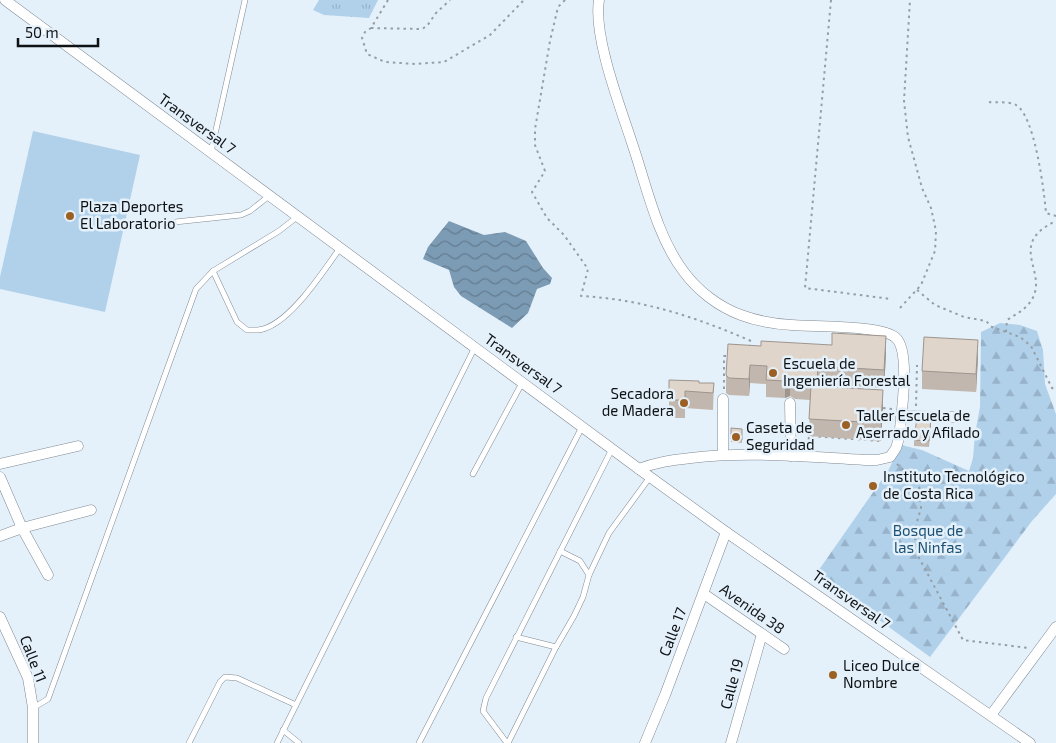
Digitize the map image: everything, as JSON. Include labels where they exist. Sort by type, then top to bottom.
[{"type":"street","name":"Transversal 7","points":[[5,0],[650,477],[1030,743]]},
{"type":"street","points":[[599,0],[597,12],[602,44],[618,100],[664,236],[684,272],[700,289],[718,303],[762,322],[868,329],[886,332],[895,336],[900,342],[904,360],[897,414],[900,438],[894,453],[890,457],[865,460],[752,454],[723,455],[656,462],[639,468]]},
{"type":"street","points":[[723,455],[724,399]]},
{"type":"street","points":[[790,403],[790,456]]},
{"type":"street","points":[[897,414],[916,417],[956,417]]},
{"type":"street","points":[[0,464],[78,446]]},
{"type":"street","points":[[0,477],[22,528],[48,575]]},
{"type":"street","points":[[0,536],[22,528],[91,510]]},
{"type":"street","name":"Calle 17","points":[[645,743],[665,696],[726,532]]},
{"type":"street","name":"Avenida 38","points":[[704,594],[784,649]]},
{"type":"street","name":"Calle 11","points":[[0,617],[28,678],[33,708],[32,740]]},
{"type":"street","points":[[991,715],[1056,627]]},
{"type":"street","name":"Calle 19","points":[[731,743],[762,634]]},
{"type":"lane","points":[[211,152],[245,0]]},
{"type":"lane","points":[[156,224],[241,215],[250,211],[270,196]]},
{"type":"lane","points":[[33,708],[48,699],[196,289],[213,271],[298,217]]},
{"type":"lane","points":[[213,271],[237,322],[247,330],[264,330],[279,322],[312,287],[340,248]]},
{"type":"lane","points":[[276,743],[474,347]]},
{"type":"lane","points":[[474,474],[522,383]]},
{"type":"lane","points":[[419,743],[582,427]]},
{"type":"lane","points":[[612,449],[486,698],[483,711],[507,743],[574,616],[583,597],[589,575],[609,533],[650,477]]},
{"type":"lane","points":[[560,551],[580,561],[589,575]]},
{"type":"lane","points":[[516,637],[556,647]]},
{"type":"lane","points":[[189,743],[220,682],[225,677],[237,678],[296,705]]},
{"type":"lane","points":[[283,730],[300,743]]},
{"type":"path","points":[[388,0],[371,28],[365,32],[362,38],[368,54],[386,62],[415,64],[444,62],[490,35],[524,0]]},
{"type":"path","points":[[371,28],[422,29],[427,26],[450,0]]},
{"type":"path","points":[[565,0],[558,7],[550,41],[536,129],[536,145],[545,171],[532,192],[547,218],[564,235],[588,270],[581,296],[607,297],[692,317],[751,341],[750,348]]},
{"type":"path","points":[[831,0],[805,288],[891,299]]},
{"type":"path","points":[[900,308],[922,285],[935,252],[936,231],[931,208],[922,188],[908,137],[904,101],[910,0]]},
{"type":"path","points":[[989,102],[1015,104],[1022,111],[1040,165],[1046,213],[1056,216]]},
{"type":"path","points":[[1006,332],[1007,320],[1023,310],[1032,300],[1036,287],[1030,258],[1033,239],[1040,230],[1056,221]]},
{"type":"path","points":[[917,290],[935,305],[964,317],[986,321],[992,327],[1020,337],[1031,346],[1052,388],[1056,390]]},
{"type":"path","points":[[724,399],[724,356],[732,356]]},
{"type":"path","points":[[916,417],[917,365]]},
{"type":"path","points":[[875,408],[883,408],[897,414]]},
{"type":"path","points":[[883,408],[883,416],[897,414]]},
{"type":"path","points":[[808,451],[809,428]]},
{"type":"path","points":[[808,436],[881,441],[882,434],[893,436]]},
{"type":"path","points":[[890,457],[919,484],[922,508],[914,532],[918,556],[963,640],[1040,650]]},
{"type":"green space","points":[[319,0],[378,0],[369,18],[324,15],[313,10]]},
{"type":"green space","name":"Plaza Deportes El Laboratorio","points":[[33,131],[140,155],[105,312],[0,289],[0,277]]},
{"type":"green space","name":"Bosque de las Ninfas","points":[[1000,323],[1020,325],[1037,331],[1043,350],[1045,384],[1056,414],[1056,494],[1032,521],[930,657],[816,574],[888,471],[901,445],[922,450],[969,471],[973,458],[980,407],[981,332]]},
{"type":"water","points":[[449,221],[484,235],[505,232],[526,241],[543,268],[552,278],[550,284],[537,289],[528,313],[512,328],[461,296],[454,287],[449,270],[423,259],[428,247]]},
{"type":"building","points":[[832,333],[886,336],[884,370],[818,366],[817,382],[795,381],[790,378],[785,381],[766,380],[767,366],[750,365],[749,379],[729,378],[726,375],[728,344],[761,346],[761,341],[832,345]]},
{"type":"building","points":[[924,337],[978,340],[976,374],[922,371]]},
{"type":"building","points":[[669,380],[714,383],[713,393],[685,391],[685,400],[669,400]]},
{"type":"building","points":[[811,386],[883,390],[881,423],[809,419]]},
{"type":"building","points":[[917,417],[931,418],[929,441],[914,440]]},
{"type":"building","name":"Caseta de Seguridad","points":[[731,428],[742,429],[742,440],[731,439]]},
{"type":"place","name":"Plaza Deportes El Laboratorio","points":[[70,216]]},
{"type":"place","name":"Escuela de Ingeniería Forestal","points":[[773,373]]},
{"type":"place","name":"Secadora de Madera","points":[[684,403]]},
{"type":"place","name":"Taller Escuela de Aserrado y Afilado","points":[[846,425]]},
{"type":"place","name":"Caseta de Seguridad","points":[[736,437]]},
{"type":"place","name":"Instituto Tecnológico de Costa Rica","points":[[873,486]]},
{"type":"place","name":"Liceo Dulce Nombre","points":[[833,675]]}]
